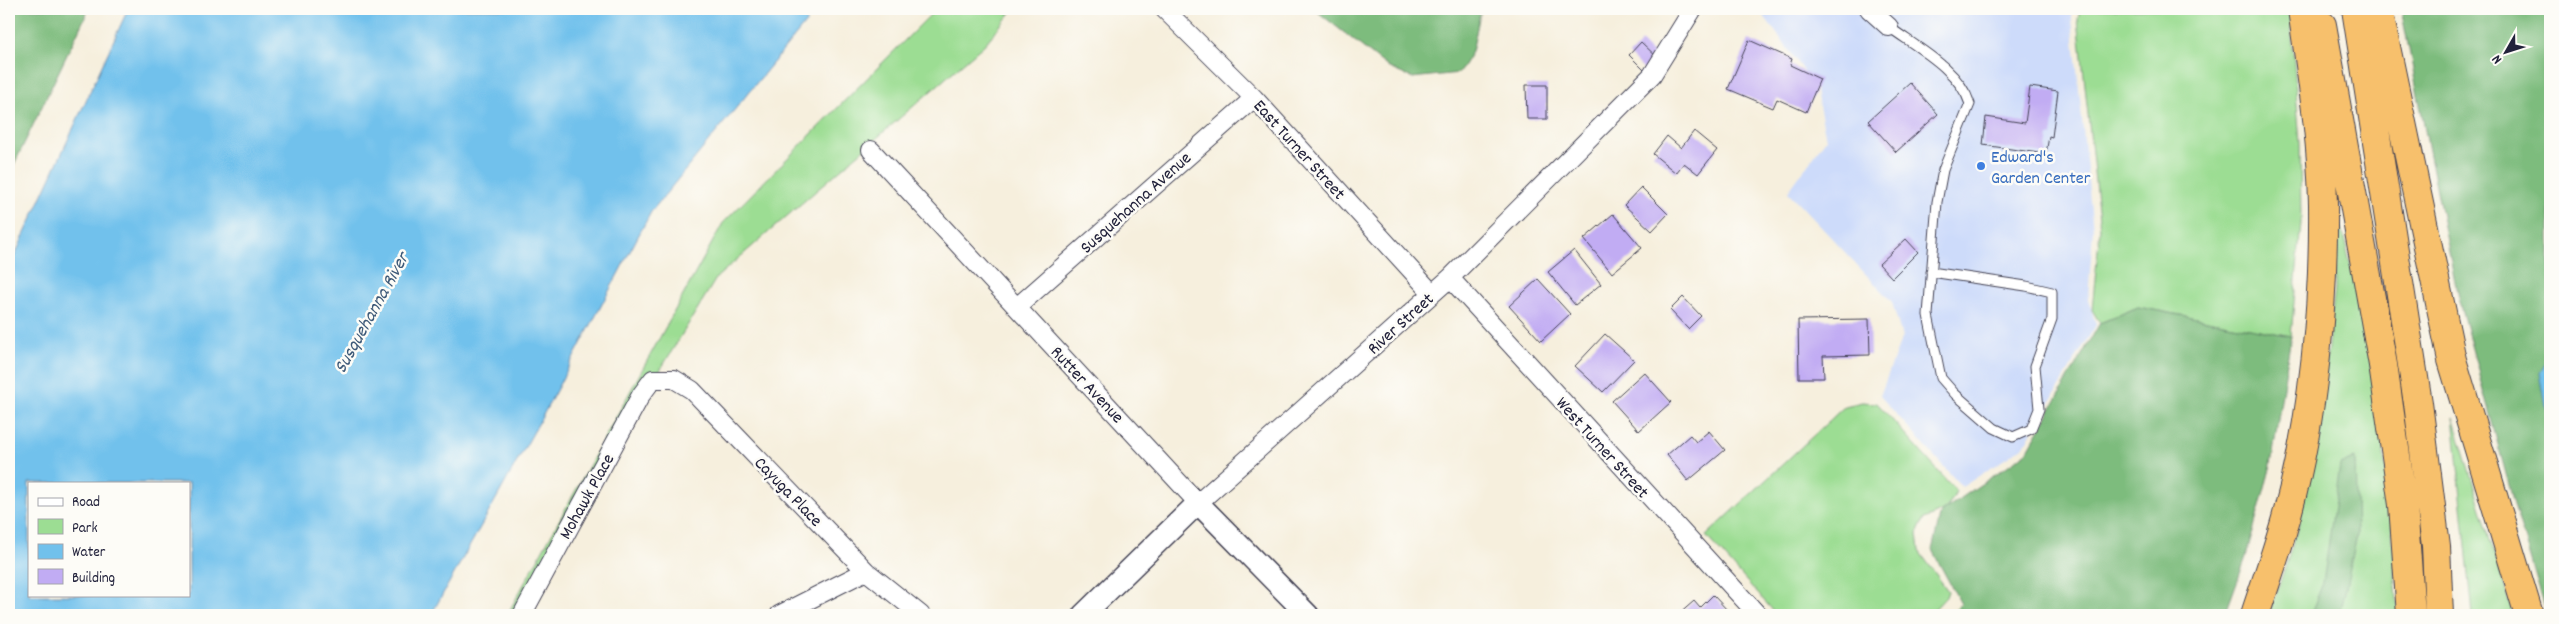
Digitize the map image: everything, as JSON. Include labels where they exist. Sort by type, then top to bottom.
[{"type":"highway","points":[[2255,615],[2288,511],[2305,433],[2320,295],[2323,204],[2318,126],[2302,9]]},
{"type":"highway","points":[[2319,9],[2383,365],[2403,505],[2411,615]]},
{"type":"highway","points":[[2356,9],[2418,403],[2436,546],[2439,615]]},
{"type":"highway","points":[[2378,9],[2452,360],[2529,615]]},
{"type":"street","name":"East Turner Street","points":[[1164,9],[1254,98],[1432,293]]},
{"type":"street","name":"River Street","points":[[1083,615],[1198,503],[1450,278],[1652,75],[1692,9]]},
{"type":"street","points":[[1869,9],[1889,27]]},
{"type":"street","name":"Susquehanna Avenue","points":[[1017,307],[1254,98]]},
{"type":"street","name":"Rutter Avenue","points":[[871,150],[1198,503],[1308,615]]},
{"type":"street","name":"West Turner Street","points":[[1450,278],[1758,615]]},
{"type":"street","name":"Cayuga Place","points":[[653,379],[674,379],[692,390],[866,571],[922,615]]},
{"type":"street","name":"Mohawk Place","points":[[522,615],[641,395],[653,379]]},
{"type":"street","points":[[779,615],[866,571]]},
{"type":"lane","points":[[1889,27],[1947,70],[1967,95],[1970,104],[1943,170],[1937,202],[1928,315],[1941,378],[1955,394],[1994,428],[2013,437],[2031,429],[2039,409],[2035,366],[2052,319],[2052,292],[2026,286],[1932,272]]},
{"type":"shaded area","points":[[1759,9],[2071,9],[2093,230],[2088,299],[2096,325],[2023,447],[1962,487],[1880,396],[1902,337],[1892,302],[1788,192],[1826,139],[1815,86]]},
{"type":"green space","points":[[9,9],[89,9],[9,175]]},
{"type":"green space","points":[[936,9],[1014,9],[985,44],[717,277],[637,408],[520,615],[507,615],[723,223]]},
{"type":"green space","points":[[1314,9],[1481,9],[1472,52],[1459,73],[1412,78],[1389,68]]},
{"type":"green space","points":[[2080,9],[2290,9],[2300,144],[2301,223],[2291,336],[2138,307],[2100,323],[2092,310],[2100,229],[2078,19]]},
{"type":"green space","points":[[2401,9],[2550,9],[2550,615],[2547,615],[2516,511],[2458,297]]},
{"type":"green space","points":[[2334,201],[2366,324],[2390,500],[2398,615],[2269,615],[2297,532],[2318,429],[2335,288]]},
{"type":"green space","points":[[2138,307],[2291,336],[2271,465],[2246,557],[2225,615],[1950,615],[1961,604],[1932,550],[1941,512],[2026,453],[2100,323]]},
{"type":"green space","points":[[1862,402],[1877,403],[1956,491],[1944,510],[1924,519],[1917,534],[1919,551],[1948,591],[1946,597],[1929,615],[1777,615],[1706,536],[1845,406]]},
{"type":"green space","points":[[2453,417],[2513,615],[2473,615]]},
{"type":"green space","points":[[2355,458],[2357,535],[2340,615],[2310,615],[2323,583],[2340,465]]},
{"type":"water","name":"Susquehanna River","points":[[128,9],[817,9],[651,212],[542,417],[431,615],[9,615],[9,268]]},
{"type":"water","points":[[2550,355],[2550,428],[2540,373]]},
{"type":"building","points":[[1749,40],[1792,59],[1790,65],[1820,79],[1806,112],[1777,99],[1773,108],[1728,89]]},
{"type":"building","points":[[1641,42],[1660,60],[1647,73],[1629,55]]},
{"type":"building","points":[[1910,83],[1938,114],[1896,152],[1868,121]]},
{"type":"building","points":[[1526,85],[1547,85],[1547,119],[1527,119]]},
{"type":"building","points":[[2030,87],[2058,91],[2052,137],[2049,136],[2046,154],[1983,145],[1986,117],[2025,123]]},
{"type":"building","points":[[1694,131],[1717,150],[1698,174],[1684,163],[1676,173],[1653,154],[1667,136],[1681,148]]},
{"type":"building","points":[[1641,187],[1668,214],[1652,231],[1624,205]]},
{"type":"building","points":[[1613,214],[1642,248],[1612,273],[1584,239]]},
{"type":"building","points":[[1906,239],[1918,252],[1892,278],[1879,264]]},
{"type":"building","points":[[1574,250],[1601,284],[1575,305],[1548,272]]},
{"type":"building","points":[[1538,279],[1570,314],[1541,341],[1509,306]]},
{"type":"building","points":[[1683,297],[1701,316],[1688,329],[1670,310]]},
{"type":"building","points":[[1869,319],[1870,355],[1823,356],[1824,378],[1799,378],[1798,320]]},
{"type":"building","points":[[1605,334],[1634,360],[1603,392],[1575,366]]},
{"type":"building","points":[[1644,372],[1671,402],[1639,431],[1612,401]]},
{"type":"building","points":[[1709,431],[1725,450],[1688,481],[1667,455],[1690,435],[1696,442]]},
{"type":"building","points":[[1713,595],[1729,612],[1726,615],[1678,615],[1694,601],[1700,608]]},
{"type":"place","name":"Edward's Garden Center","points":[[1981,166]]}]
